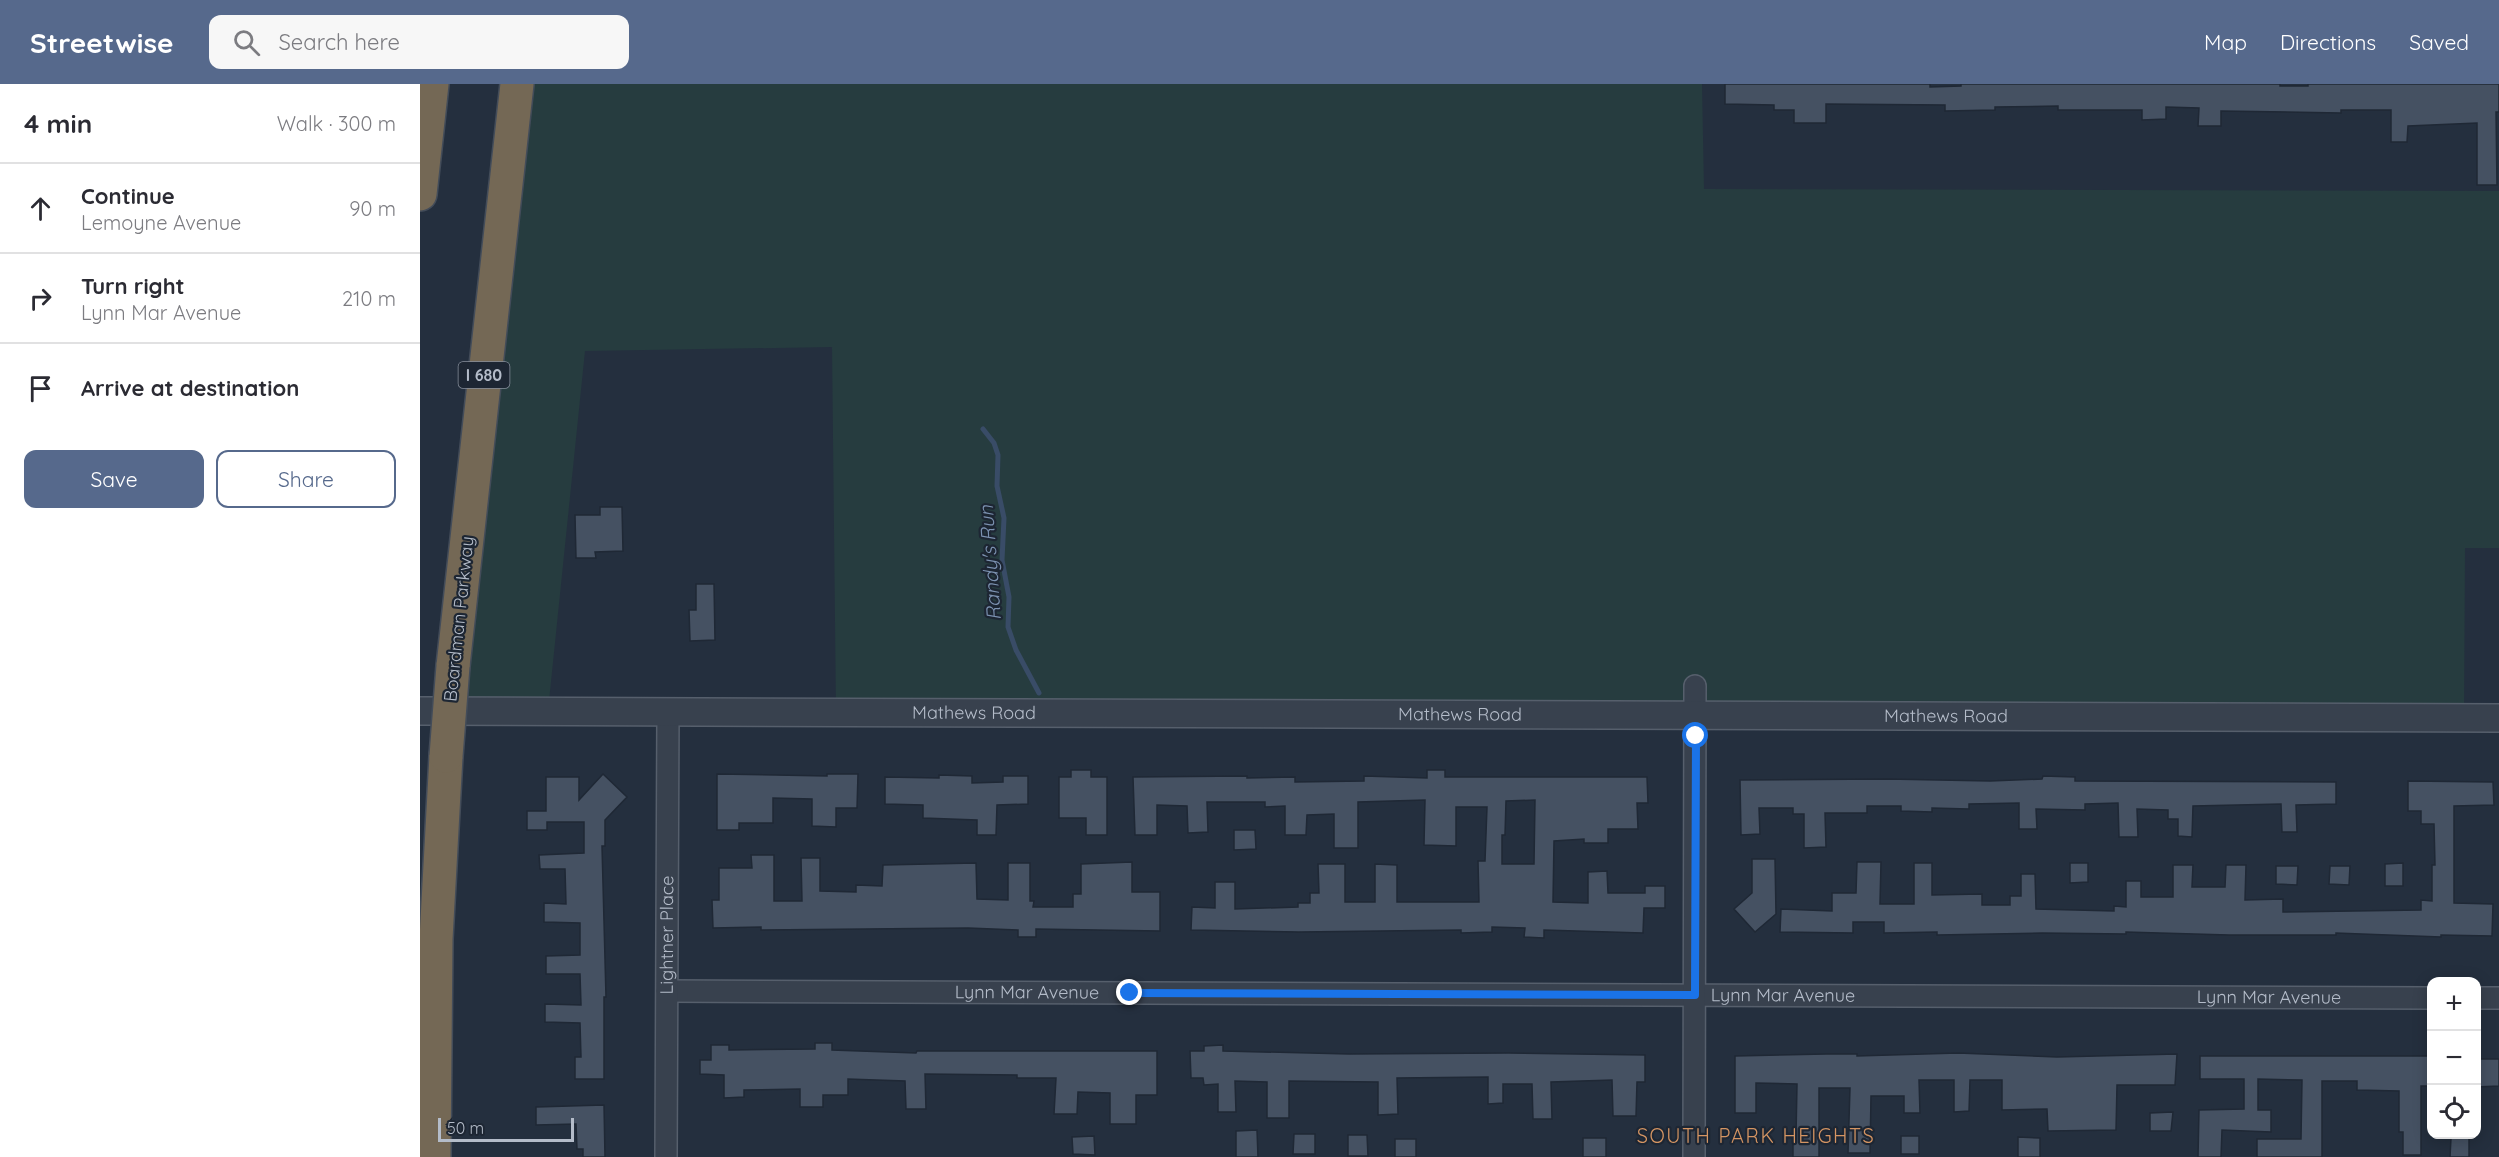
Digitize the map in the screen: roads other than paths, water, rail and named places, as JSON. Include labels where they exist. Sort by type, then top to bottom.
[{"type":"highway","points":[[420,194],[432,84]]},
{"type":"highway","name":"Boardman Parkway","points":[[434,1157],[436,939],[453,666],[518,84]]},
{"type":"street","points":[[1694,1157],[1695,686]]},
{"type":"street","name":"Mathews Road","points":[[420,711],[2499,718]]},
{"type":"street","name":"Lightner Place","points":[[666,1157],[668,712]]},
{"type":"street","name":"Lynn Mar Avenue","points":[[667,991],[2427,998]]},
{"type":"street","points":[[2481,998],[2499,998]]},
{"type":"waterway","name":"Randy's Run","points":[[983,429],[994,443],[998,455],[997,486],[1004,518],[1002,560],[1009,597],[1008,627],[1016,650],[1039,693]]},
{"type":"district","name":"SOUTH PARK HEIGHTS","points":[[1756,1136]]}]
